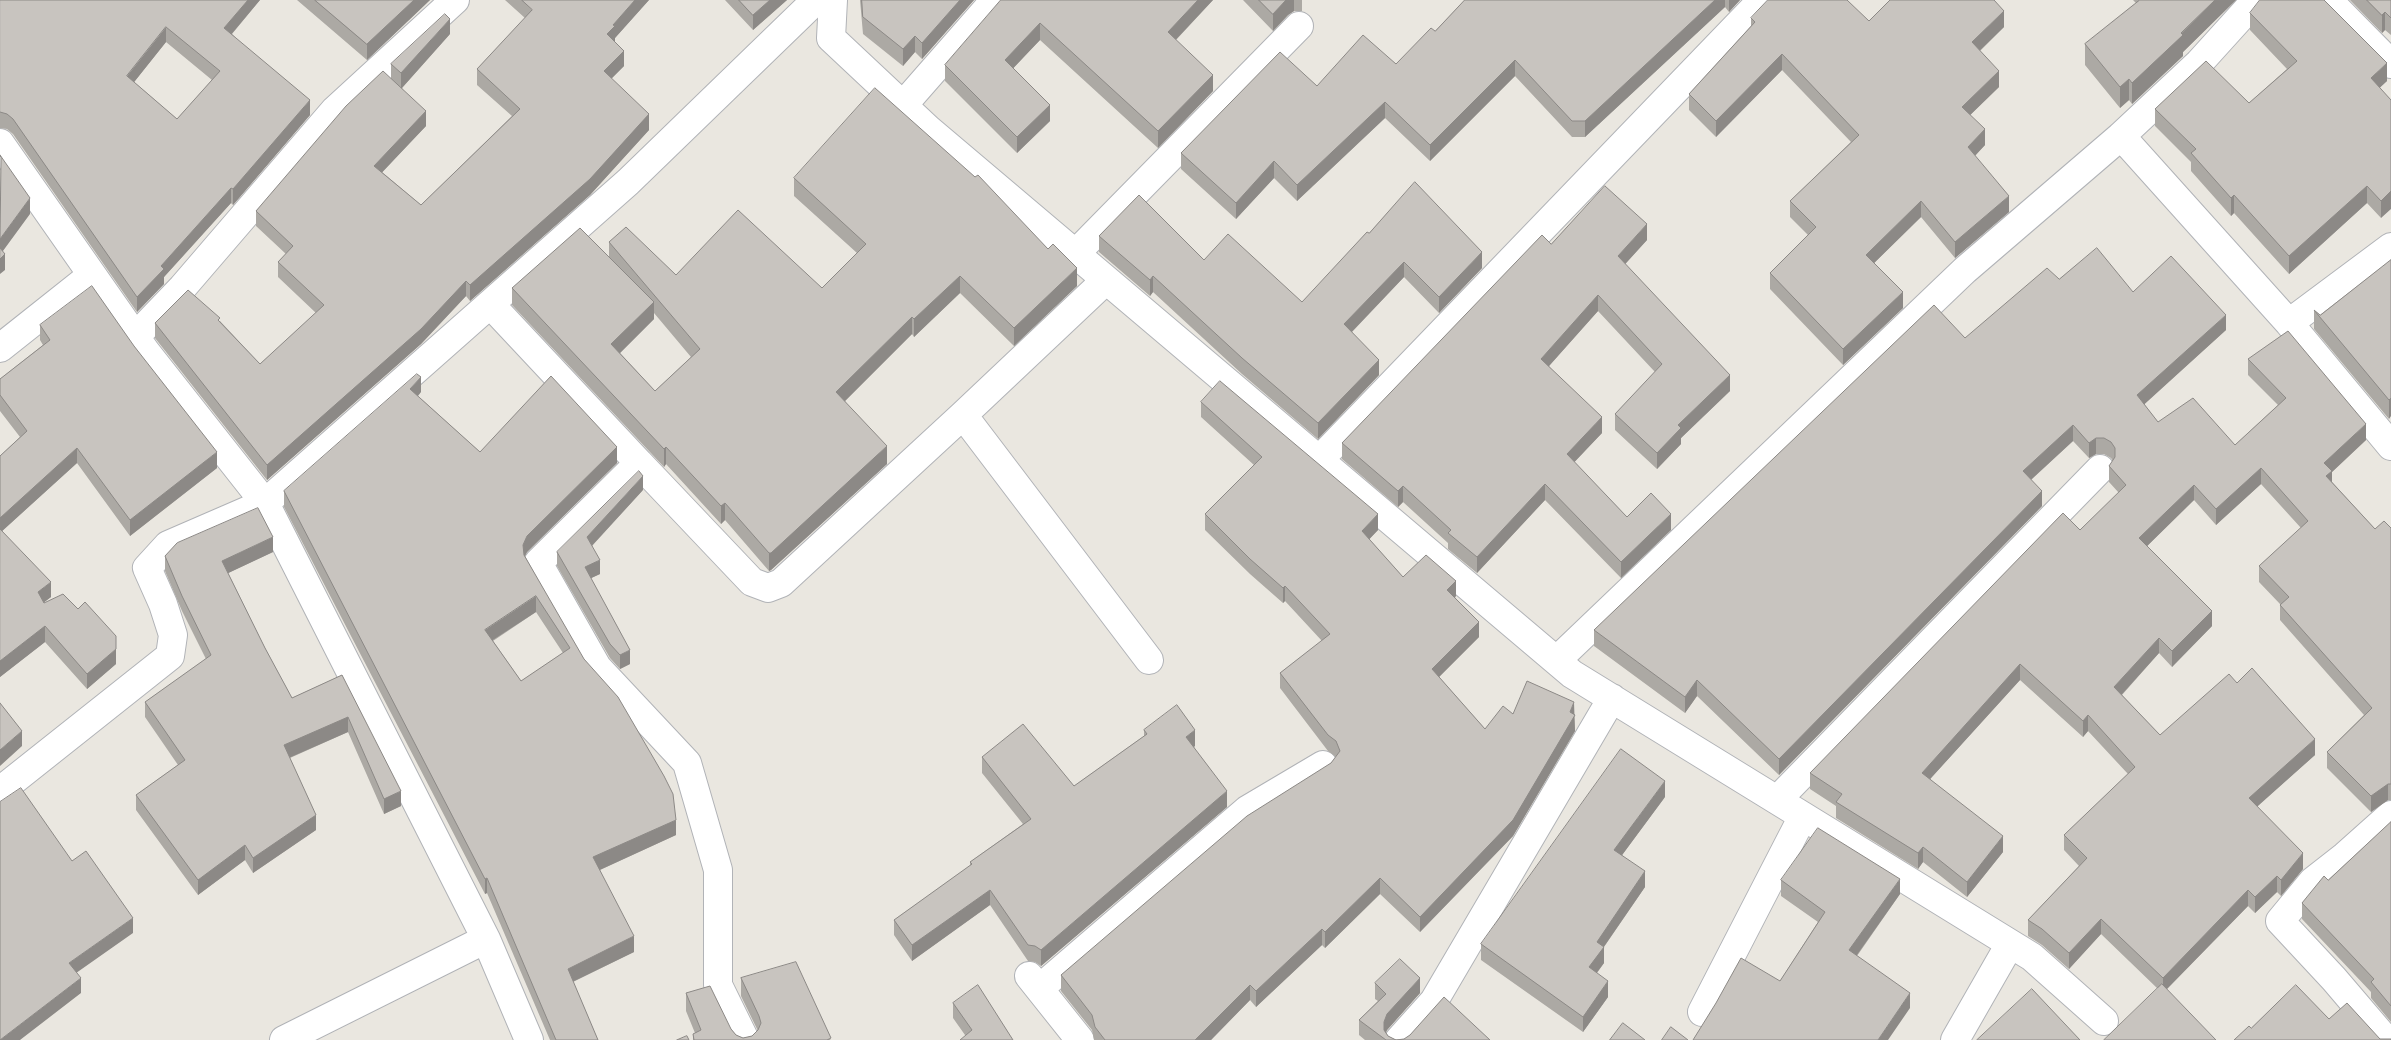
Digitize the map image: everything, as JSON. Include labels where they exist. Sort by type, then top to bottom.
[{"type":"street","points":[[135,337],[182,288],[335,110],[455,0]]},
{"type":"street","points":[[0,791],[170,656],[173,635],[163,604],[147,568],[168,546],[265,503],[628,182],[816,0]]},
{"type":"street","points":[[833,0],[831,38],[904,104],[928,129],[1572,674],[2032,957],[2104,1021]]},
{"type":"street","points":[[904,104],[995,0]]},
{"type":"street","points":[[1319,460],[1762,0]]},
{"type":"street","points":[[1557,660],[1965,270],[2121,136],[2199,63],[2256,0]]},
{"type":"street","points":[[2328,0],[2391,64]]},
{"type":"street","points":[[1076,253],[1299,26]]},
{"type":"street","points":[[2121,136],[2289,323],[2391,446]]},
{"type":"street","points":[[0,143],[135,337],[265,503],[486,939],[529,1040]]},
{"type":"street","points":[[2289,323],[2391,247]]},
{"type":"street","points":[[0,348],[92,275]]},
{"type":"street","points":[[490,304],[752,582],[768,588],[781,583],[1106,280]]},
{"type":"street","points":[[963,415],[1149,660]]},
{"type":"street","points":[[639,463],[538,562],[597,667],[687,763],[718,870],[718,985],[745,1040]]},
{"type":"street","points":[[1777,800],[2100,469]]},
{"type":"street","points":[[1399,1040],[1434,1001],[1612,698]]},
{"type":"street","points":[[1080,1040],[1034,982],[1247,810],[1323,765]]},
{"type":"street","points":[[2386,1040],[2334,979],[2280,921],[2313,881],[2345,856],[2391,815]]},
{"type":"street","points":[[1702,1012],[1803,816]]},
{"type":"street","points":[[284,1040],[486,939]]},
{"type":"street","points":[[1955,1040],[2010,944]]},
{"type":"building","points":[[0,0],[248,0],[224,28],[310,100],[233,189],[231,188],[161,266],[164,269],[137,297],[13,119],[7,114],[0,112]],"holes":[[[166,27],[220,71],[177,119],[127,76]]]},
{"type":"building","points":[[315,0],[414,0],[367,44]]},
{"type":"building","points":[[522,0],[635,0],[607,34],[624,51],[604,71],[649,114],[590,179],[470,285],[466,281],[421,329],[267,465],[155,323],[188,290],[220,318],[218,320],[260,364],[324,305],[278,262],[293,246],[256,211],[346,106],[383,71],[426,111],[374,166],[421,205],[520,109],[477,69],[532,10]]},
{"type":"building","points":[[739,0],[770,0],[753,15]]},
{"type":"building","points":[[862,0],[960,0],[922,43],[915,36],[903,49],[863,17]]},
{"type":"building","points":[[1001,0],[1198,0],[1168,32],[1213,75],[1158,131],[1040,23],[1005,60],[1050,105],[1017,137],[945,65]]},
{"type":"building","points":[[1259,0],[1286,0],[1273,14]]},
{"type":"building","points":[[1465,0],[1715,0],[1585,121],[1572,121],[1515,60],[1430,145],[1385,102],[1297,185],[1274,161],[1236,203],[1181,153],[1280,52],[1317,86],[1363,35],[1396,64],[1431,28],[1435,31]]},
{"type":"building","points":[[1768,0],[1847,0],[1869,21],[1890,0],[1994,0],[2004,11],[1972,42],[1999,71],[1962,107],[1985,129],[1968,147],[2009,196],[1955,242],[1921,201],[1866,255],[1903,292],[1843,349],[1770,273],[1816,227],[1790,201],[1859,135],[1782,54],[1716,121],[1689,94],[1755,22],[1751,18]]},
{"type":"building","points":[[2140,0],[2215,0],[2181,33],[2183,35],[2132,83],[2129,79],[2120,87],[2085,44]]},
{"type":"building","points":[[2260,0],[2324,0],[2387,63],[2371,78],[2391,100],[2391,191],[2381,201],[2367,186],[2289,256],[2234,195],[2231,198],[2191,153],[2196,149],[2155,109],[2206,61],[2249,103],[2297,61],[2250,13]]},
{"type":"building","points":[[2367,0],[2391,0],[2391,18],[2385,12],[2382,15]]},
{"type":"building","points":[[445,14],[450,19],[401,73],[391,64]]},
{"type":"building","points":[[875,88],[975,177],[978,175],[1048,249],[1053,244],[1077,268],[1014,328],[960,276],[914,319],[912,317],[836,392],[887,446],[769,553],[725,503],[721,506],[666,447],[664,449],[512,288],[580,228],[654,302],[611,344],[655,391],[700,349],[609,242],[626,227],[676,275],[738,210],[822,288],[866,244],[794,178]]},
{"type":"building","points":[[0,155],[30,198],[0,239],[1,158]]},
{"type":"building","points":[[1415,182],[1482,252],[1439,297],[1404,262],[1344,324],[1379,360],[1318,423],[1242,358],[1153,276],[1150,280],[1099,236],[1139,195],[1204,260],[1228,234],[1302,302]]},
{"type":"building","points":[[1605,186],[1647,224],[1618,256],[1730,375],[1678,425],[1681,428],[1657,453],[1615,414],[1662,364],[1598,295],[1541,359],[1602,417],[1567,454],[1627,517],[1651,493],[1671,514],[1621,562],[1545,484],[1477,557],[1448,533],[1451,530],[1403,486],[1398,491],[1342,443],[1542,235],[1551,244]]},
{"type":"building","points":[[0,248],[5,254],[0,259]]},
{"type":"building","points":[[2097,248],[2133,292],[2171,256],[2226,315],[2137,395],[2158,422],[2193,398],[2235,445],[2286,398],[2248,359],[2288,331],[2366,424],[2324,463],[2332,471],[2326,476],[2375,529],[2384,521],[2391,528],[2391,784],[2388,784],[2371,796],[2327,752],[2372,708],[2280,605],[2289,597],[2259,566],[2308,521],[2261,468],[2216,509],[2194,485],[2139,538],[2212,611],[2172,651],[2159,638],[2114,687],[2160,735],[2229,674],[2237,683],[2252,668],[2315,739],[2249,798],[2303,853],[2281,880],[2277,876],[2255,897],[2248,890],[2163,978],[2101,919],[2069,953],[2042,929],[2028,920],[2087,858],[2064,835],[2135,767],[2088,715],[2083,721],[2020,664],[1922,773],[2003,836],[1967,882],[1923,847],[1918,853],[1836,802],[1842,794],[1810,773],[2063,513],[2080,530],[2126,485],[2109,466],[2115,457],[2115,448],[2111,442],[2104,438],[2096,438],[2089,443],[2073,425],[2023,471],[2042,491],[1779,759],[1697,680],[1685,697],[1594,630],[1934,305],[1965,338],[2047,268],[2059,279]]},
{"type":"building","points":[[2391,260],[2391,398],[2389,400],[2314,310],[2320,315]]},
{"type":"building","points":[[92,286],[134,346],[217,452],[130,520],[77,448],[0,518],[0,456],[27,431],[0,395],[0,379],[50,340],[40,325]]},
{"type":"building","points":[[417,374],[421,377],[410,389],[480,452],[551,376],[617,447],[527,536],[523,545],[524,555],[584,659],[618,697],[673,794],[676,820],[593,857],[634,936],[568,969],[598,1040],[556,1040],[487,878],[485,879],[284,491]],"holes":[[[536,596],[570,648],[521,681],[485,630]]]},
{"type":"building","points":[[1220,381],[1378,514],[1362,531],[1403,577],[1426,555],[1456,581],[1447,590],[1479,622],[1432,669],[1485,729],[1503,706],[1513,714],[1527,681],[1574,702],[1570,712],[1575,715],[1513,820],[1420,917],[1380,878],[1325,932],[1322,929],[1256,991],[1250,985],[1195,1040],[1105,1040],[1095,1027],[1092,1015],[1061,975],[1247,816],[1331,763],[1340,751],[1336,741],[1328,735],[1280,673],[1330,634],[1285,586],[1283,588],[1250,559],[1205,514],[1262,457],[1201,402]]},
{"type":"building","points":[[639,471],[643,476],[587,537],[600,560],[585,567],[630,650],[620,655],[610,644],[557,552]]},
{"type":"building","points":[[258,508],[273,537],[222,561],[265,648],[292,698],[342,675],[401,791],[384,799],[348,717],[284,745],[316,815],[253,858],[245,845],[198,880],[136,795],[185,760],[145,702],[211,655],[165,556],[177,543]]},
{"type":"building","points":[[0,529],[51,582],[38,592],[44,603],[63,594],[78,609],[85,602],[116,636],[116,649],[87,674],[45,626],[0,661]]},
{"type":"building","points":[[0,703],[22,731],[0,750]]},
{"type":"building","points":[[1177,705],[1195,730],[1186,737],[1227,791],[1041,950],[1035,946],[1028,945],[990,890],[912,945],[894,920],[972,864],[970,862],[1031,819],[982,757],[1023,724],[1074,786],[1147,734],[1144,730]]},
{"type":"building","points":[[1621,749],[1665,781],[1614,850],[1645,871],[1597,942],[1604,947],[1589,967],[1608,981],[1583,1017],[1481,944]]},
{"type":"building","points":[[21,788],[72,861],[86,851],[133,918],[69,963],[81,978],[0,1040],[0,802]]},
{"type":"building","points":[[2391,822],[2391,1006],[2371,982],[2374,979],[2302,903],[2324,876],[2328,880]]},
{"type":"building","points":[[1818,828],[1900,879],[1849,950],[1910,993],[1878,1040],[1693,1040],[1741,958],[1780,981],[1825,912],[1781,880]]},
{"type":"building","points":[[1400,959],[1420,978],[1387,1014],[1384,1030],[1388,1036],[1396,1040],[1386,1040],[1359,1020],[1386,994],[1375,983]]},
{"type":"building","points":[[796,962],[831,1038],[827,1040],[694,1040],[693,1034],[701,1030],[686,993],[710,986],[731,1029],[736,1035],[743,1038],[752,1036],[758,1030],[761,1023],[741,978]]},
{"type":"building","points":[[2162,984],[2216,1040],[2104,1040]]},
{"type":"building","points":[[978,985],[1013,1040],[960,1040],[972,1030],[953,1003]]},
{"type":"building","points":[[2296,985],[2329,1019],[2347,1003],[2380,1039],[2391,1040],[2234,1040],[2249,1026],[2251,1028]]},
{"type":"building","points":[[2032,989],[2080,1040],[1977,1040]]},
{"type":"building","points":[[1444,997],[1490,1040],[1396,1040],[1404,1039],[1410,1035]]},
{"type":"building","points":[[1623,1023],[1645,1040],[1610,1040]]},
{"type":"building","points":[[1671,1027],[1688,1040],[1662,1040]]},
{"type":"building","points":[[687,1036],[689,1040],[677,1040]]}]
